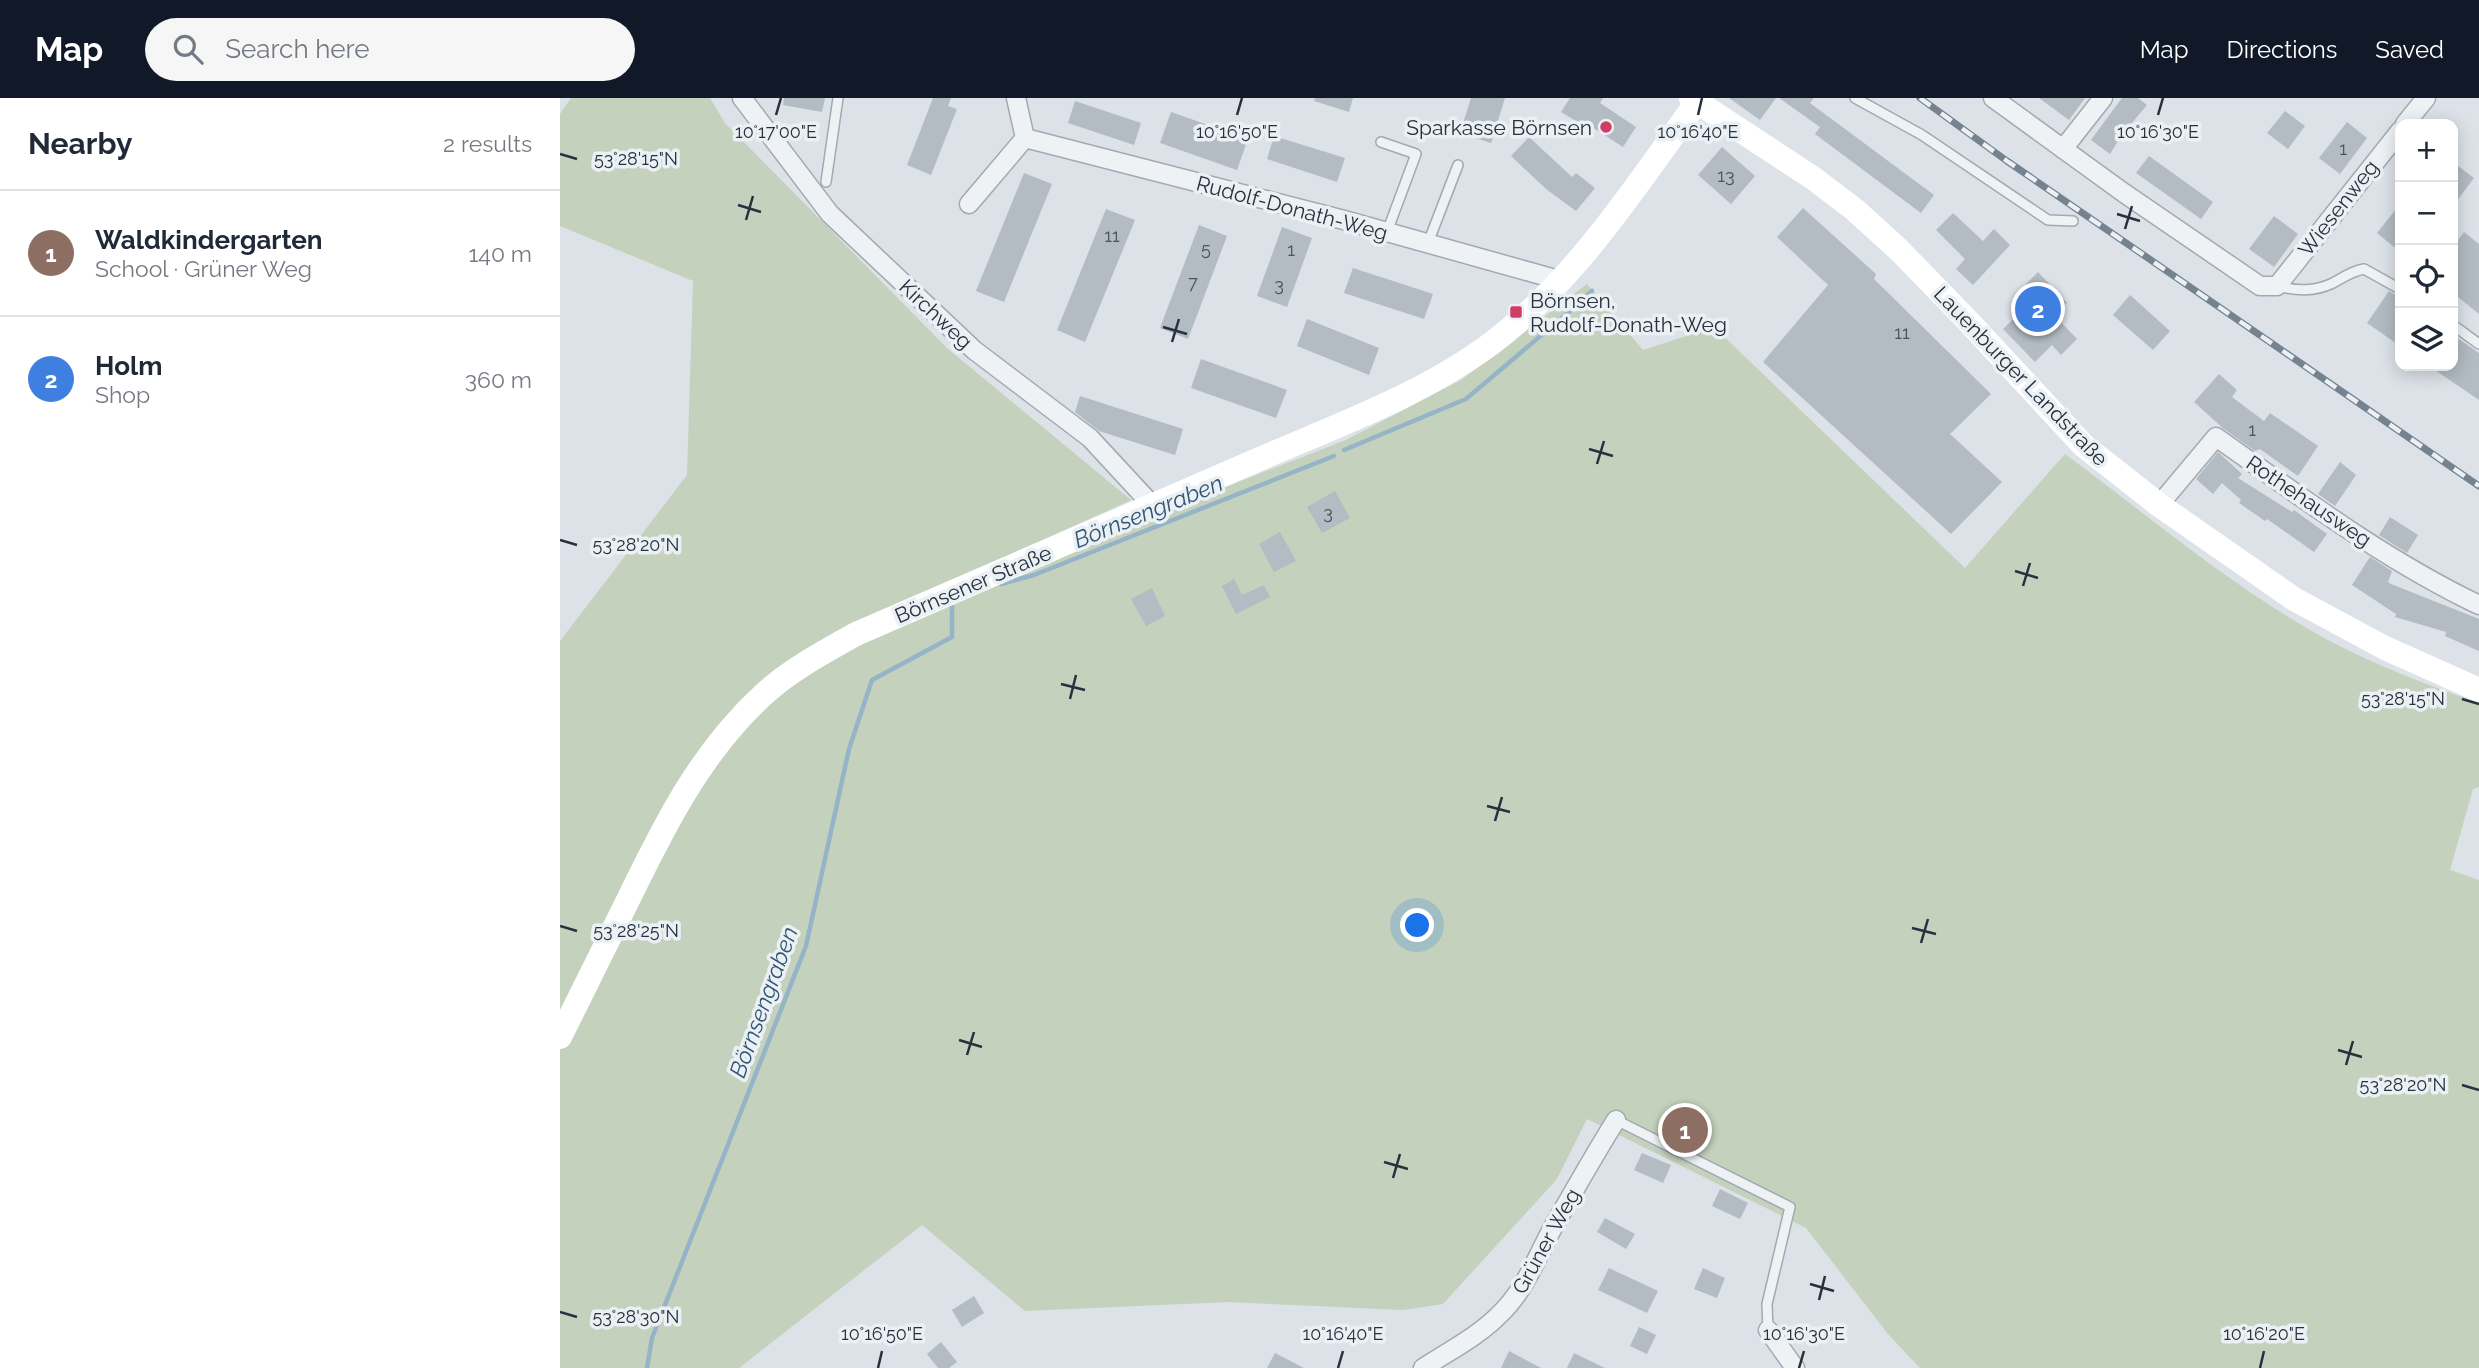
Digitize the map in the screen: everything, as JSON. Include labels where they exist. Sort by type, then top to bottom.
[{"type":"street","name":"Kirchweg","points":[[742,98],[830,214],[974,350],[1090,438],[1153,506]]},
{"type":"street","points":[[969,204],[1025,138],[1016,98]]},
{"type":"street","points":[[1993,98],[2260,286],[2277,286]]},
{"type":"street","points":[[2063,149],[2103,98]]},
{"type":"street","points":[[2409,119],[2426,98]]},
{"type":"street","name":"Börnsener Straße","points":[[560,1037],[657,841],[687,787],[725,734],[764,694],[810,660],[856,634],[1382,405],[1450,372],[1493,343],[1527,314],[1559,280],[1622,205],[1696,99]]},
{"type":"street","name":"Lauenburger Landstraße","points":[[1696,99],[1813,178],[1855,210],[1898,248],[2083,444],[2159,505],[2294,599],[2385,648],[2479,690]]},
{"type":"street","name":"Wiesenweg","points":[[2277,286],[2395,137]]},
{"type":"street","name":"Rudolf-Donath-Weg","points":[[1025,138],[1387,232],[1559,280]]},
{"type":"street","name":"Rothehausweg","points":[[2159,505],[2216,438],[2336,522],[2438,586],[2479,605]]},
{"type":"street","name":"Grüner Weg","points":[[1423,1368],[1483,1329],[1512,1300],[1592,1157],[1616,1120]]},
{"type":"street","points":[[1768,1330],[1795,1368]]},
{"type":"lane","points":[[826,182],[838,98]]},
{"type":"lane","points":[[1855,98],[1922,135],[2048,220],[2073,221]]},
{"type":"lane","points":[[1381,142],[1416,155],[1387,232]]},
{"type":"lane","points":[[1428,243],[1458,165]]},
{"type":"lane","points":[[2277,286],[2296,291],[2318,289],[2351,271],[2364,269],[2395,286]]},
{"type":"lane","points":[[2458,329],[2479,344]]},
{"type":"lane","points":[[1616,1120],[1790,1206],[1767,1304],[1768,1330]]},
{"type":"green space","points":[[571,98],[710,98],[725,123],[948,349],[1131,500],[987,565],[1228,486],[1346,440],[1461,380],[1587,284],[1643,350],[1714,327],[1965,568],[2065,454],[2225,575],[2292,619],[2363,657],[2479,703],[2479,787],[2473,789],[2450,870],[2479,880],[2479,1368],[1920,1368],[1888,1334],[1806,1228],[1587,1119],[1557,1179],[1443,1304],[1403,1310],[1229,1302],[1025,1311],[922,1225],[739,1368],[560,1368],[560,641],[687,475],[693,281],[560,226],[560,114]]},
{"type":"building","points":[[784,98],[825,98],[822,112],[783,105]]},
{"type":"building","points":[[933,98],[951,98],[948,106],[957,109],[931,175],[907,165]]},
{"type":"building","points":[[1315,98],[1353,98],[1349,112],[1314,101]]},
{"type":"building","points":[[1471,98],[1505,98],[1491,143],[1460,133]]},
{"type":"building","points":[[1570,98],[1603,98],[1600,103],[1636,127],[1623,147],[1589,125],[1580,139],[1569,131],[1576,121],[1561,112]]},
{"type":"building","points":[[1729,98],[1776,98],[1760,120]]},
{"type":"building","points":[[1779,98],[1814,98],[1810,103],[1934,195],[1921,213],[1815,134],[1820,127]]},
{"type":"building","points":[[2039,98],[2085,98],[2069,120]]},
{"type":"building","points":[[2122,98],[2138,98],[2147,105],[2110,154],[2091,140]]},
{"type":"building","points":[[1075,101],[1141,123],[1134,145],[1068,123]]},
{"type":"building","points":[[2285,111],[2305,126],[2288,149],[2267,133]]},
{"type":"building","points":[[1171,112],[1248,139],[1237,170],[1160,143]]},
{"type":"building","points":[[2347,122],[2367,138],[2340,174],[2319,158]]},
{"type":"building","points":[[1274,136],[1345,158],[1337,182],[1267,159]]},
{"type":"building","points":[[1529,137],[1572,177],[1576,173],[1595,188],[1576,211],[1546,189],[1511,156]]},
{"type":"building","points":[[1722,147],[1755,176],[1731,204],[1698,175]]},
{"type":"building","points":[[2149,156],[2213,202],[2201,219],[2136,173]]},
{"type":"building","points":[[2458,166],[2474,178],[2458,199]]},
{"type":"building","points":[[1024,173],[1052,184],[1004,302],[976,291]]},
{"type":"building","points":[[1803,208],[1876,274],[1874,279],[1991,394],[1950,434],[2002,482],[1951,534],[1763,362],[1828,285],[1777,237]]},
{"type":"building","points":[[1106,209],[1135,220],[1085,342],[1057,330]]},
{"type":"building","points":[[2395,210],[2395,248],[2377,233]]},
{"type":"building","points":[[1953,213],[1983,241],[1994,229],[2010,245],[1973,285],[1956,269],[1965,259],[1936,230]]},
{"type":"building","points":[[2274,216],[2298,234],[2274,267],[2249,249]]},
{"type":"building","points":[[1199,225],[1227,236],[1188,339],[1160,328]]},
{"type":"building","points":[[1282,227],[1312,238],[1287,307],[1257,296]]},
{"type":"building","points":[[2464,232],[2479,244],[2479,314],[2458,297],[2458,240]]},
{"type":"building","points":[[1353,268],[1433,294],[1424,319],[1344,293]]},
{"type":"building","points":[[2038,272],[2067,303],[2054,315],[2077,339],[2061,355],[2052,345],[2035,362],[2003,329],[2029,304],[2018,292]]},
{"type":"building","points":[[2389,291],[2395,295],[2395,343],[2367,323]]},
{"type":"building","points":[[2130,295],[2170,331],[2153,350],[2113,315]]},
{"type":"building","points":[[1307,319],[1379,348],[1369,375],[1297,346]]},
{"type":"building","points":[[2458,338],[2479,353],[2479,400],[2436,371],[2458,371]]},
{"type":"building","points":[[1201,359],[1287,390],[1276,418],[1191,388]]},
{"type":"building","points":[[2219,374],[2237,390],[2232,397],[2264,421],[2270,413],[2318,446],[2298,476],[2260,449],[2255,451],[2224,429],[2194,402]]},
{"type":"building","points":[[1080,396],[1183,429],[1175,455],[1099,431],[1075,412]]},
{"type":"building","points":[[2218,452],[2242,474],[2238,478],[2292,512],[2294,510],[2327,534],[2314,552],[2239,503],[2241,500],[2222,483],[2213,494],[2196,479]]},
{"type":"building","points":[[2340,462],[2356,475],[2335,506],[2318,494]]},
{"type":"building","points":[[1335,491],[1350,518],[1322,533],[1307,507]]},
{"type":"building","points":[[2390,517],[2418,535],[2407,553],[2379,535]]},
{"type":"building","points":[[1280,532],[1296,561],[1274,572],[1259,544]]},
{"type":"building","points":[[2370,557],[2392,571],[2388,582],[2391,584],[2479,619],[2479,651],[2445,636],[2446,632],[2395,617],[2396,614],[2352,585]]},
{"type":"building","points":[[1234,579],[1242,595],[1264,585],[1270,597],[1236,614],[1222,586]]},
{"type":"building","points":[[1152,588],[1165,616],[1146,626],[1131,599]]},
{"type":"building","points":[[1642,1153],[1671,1165],[1663,1183],[1634,1170]]},
{"type":"building","points":[[1720,1189],[1748,1203],[1740,1219],[1712,1206]]},
{"type":"building","points":[[1605,1218],[1635,1234],[1626,1249],[1597,1232]]},
{"type":"building","points":[[1609,1268],[1658,1291],[1647,1313],[1598,1290]]},
{"type":"building","points":[[1703,1268],[1725,1278],[1717,1298],[1694,1289]]},
{"type":"building","points":[[974,1296],[984,1313],[962,1327],[952,1310]]},
{"type":"building","points":[[1639,1327],[1656,1335],[1647,1354],[1630,1346]]},
{"type":"building","points":[[941,1342],[957,1362],[949,1368],[938,1368],[927,1354]]},
{"type":"building","points":[[1509,1351],[1541,1368],[1501,1368]]},
{"type":"building","points":[[1275,1353],[1304,1368],[1267,1368]]},
{"type":"building","points":[[1574,1353],[1605,1368],[1567,1368]]},
{"type":"waterway","name":"Börnsengraben","points":[[1582,300],[1592,291]]},
{"type":"waterway","name":"Börnsengraben","points":[[1344,450],[1466,399],[1570,311]]},
{"type":"waterway","name":"Börnsengraben","points":[[1001,584],[1034,575],[1334,456]]},
{"type":"waterway","name":"Börnsengraben","points":[[647,1368],[652,1338],[806,946],[849,749],[872,680],[952,637],[952,602]]},
{"type":"railway","points":[[1920,98],[2007,161],[2479,486]]},
{"type":"place","name":"Sparkasse Börnsen","points":[[1606,127]]},
{"type":"place","name":"Holm","points":[[2038,309]]},
{"type":"place","name":"Börnsen, Rudolf-Donath-Weg","points":[[1516,312]]},
{"type":"place","name":"Waldkindergarten","points":[[1685,1130]]}]
